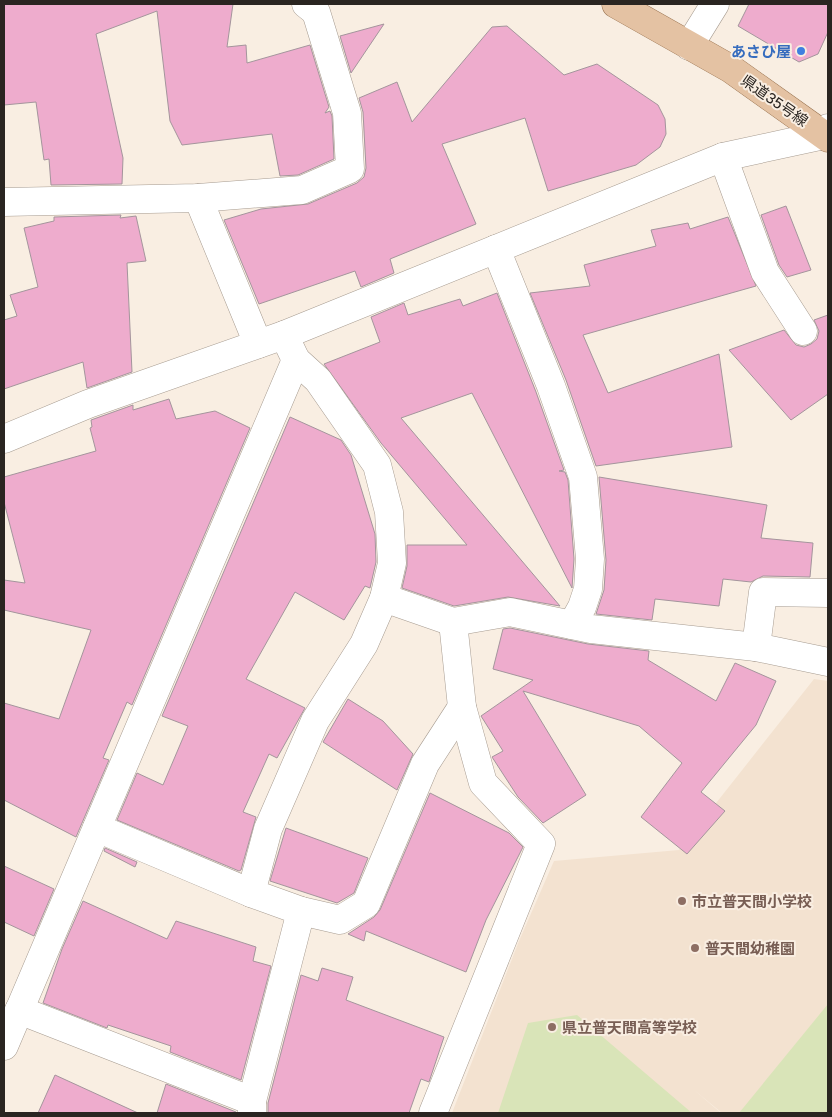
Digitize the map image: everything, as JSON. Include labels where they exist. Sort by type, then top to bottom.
[{"type":"main road","name":"県道35号線","points":[[616,4],[731,69],[827,134]]},
{"type":"street","points":[[4,202],[198,198],[302,190],[350,169],[347,113],[316,12],[306,4]]},
{"type":"street","points":[[689,46],[715,4]]},
{"type":"street","points":[[4,439],[88,404],[284,335],[723,157],[827,134]]},
{"type":"street","points":[[723,157],[765,272],[802,331]]},
{"type":"street","points":[[198,198],[258,344]]},
{"type":"street","points":[[496,249],[551,386],[582,477],[590,559],[582,607],[572,625]]},
{"type":"street","points":[[251,893],[268,829],[315,721],[364,644],[384,598],[392,563],[389,512],[377,465],[318,380],[296,360],[284,335]]},
{"type":"street","points":[[4,1046],[296,360]]},
{"type":"street","points":[[756,647],[763,592],[828,593]]},
{"type":"street","points":[[384,598],[453,622],[510,612],[572,625],[756,647],[828,662]]},
{"type":"street","points":[[433,1113],[541,844],[483,783],[462,707],[453,622]]},
{"type":"street","points":[[97,828],[251,893],[301,911],[340,920],[366,904],[425,764],[462,707]]},
{"type":"street","points":[[19,1010],[252,1107],[301,911]]},
{"type":"shaded area","name":"市立普天間小学校","points":[[814,679],[828,681],[828,1113],[722,1113],[693,1089],[721,1113],[452,1113],[519,941],[554,861],[679,850]]},
{"type":"green space","points":[[828,1004],[828,1113],[739,1113]]},
{"type":"green space","points":[[577,1015],[692,1113],[498,1113],[528,1023]]},
{"type":"building","points":[[4,4],[233,4],[227,47],[246,45],[247,63],[310,45],[329,107],[325,113],[330,111],[332,116],[334,159],[298,175],[280,176],[272,134],[182,145],[170,121],[157,11],[96,34],[123,158],[122,184],[51,185],[49,159],[44,160],[36,102],[4,105]]},
{"type":"building","points":[[749,4],[828,4],[828,32],[818,54],[799,62],[738,26]]},
{"type":"building","points":[[384,24],[351,73],[340,36]]},
{"type":"building","points":[[507,26],[564,75],[597,64],[658,105],[665,119],[666,134],[660,147],[636,165],[548,191],[525,118],[442,144],[476,224],[390,259],[394,273],[361,287],[355,271],[259,304],[224,220],[261,209],[308,204],[357,183],[364,177],[366,168],[363,112],[359,98],[397,82],[412,122],[492,27]]},
{"type":"building","points":[[786,206],[811,270],[787,277],[779,265],[761,215]]},
{"type":"building","points":[[121,215],[120,218],[136,216],[146,261],[127,263],[132,372],[87,388],[83,362],[4,389],[4,320],[17,316],[10,295],[38,287],[24,228],[54,221],[54,217]]},
{"type":"building","points":[[728,217],[756,286],[583,335],[608,393],[719,354],[732,447],[596,466],[566,380],[530,293],[590,286],[584,265],[656,246],[651,230],[688,223],[690,229]]},
{"type":"building","points":[[497,293],[564,470],[559,471],[565,472],[568,480],[574,559],[572,588],[472,393],[401,418],[560,606],[508,597],[454,606],[402,588],[407,566],[407,545],[467,545],[381,443],[324,364],[380,342],[371,317],[404,303],[408,315],[460,299],[463,306]]},
{"type":"building","points":[[828,315],[828,394],[791,420],[729,350],[784,330],[796,345],[804,347],[817,339],[819,331],[814,320]]},
{"type":"building","points":[[169,399],[176,419],[215,411],[250,428],[132,705],[127,702],[103,758],[109,760],[76,837],[4,800],[4,703],[59,719],[91,630],[4,610],[4,580],[25,583],[4,502],[4,477],[96,451],[90,428],[92,427],[91,420],[133,405],[133,410]]},
{"type":"building","points":[[290,417],[341,440],[351,455],[375,534],[376,562],[370,588],[365,586],[344,620],[295,592],[246,679],[305,708],[277,758],[269,754],[243,812],[256,817],[241,870],[239,871],[117,820],[137,773],[163,785],[188,726],[162,716]]},
{"type":"building","points":[[599,477],[767,505],[761,538],[813,543],[810,577],[763,576],[751,582],[723,579],[719,606],[655,599],[652,620],[596,614],[604,590],[606,560]]},
{"type":"building","points":[[510,628],[588,644],[649,651],[648,660],[716,701],[735,663],[776,681],[756,725],[701,792],[725,811],[687,854],[641,817],[682,763],[639,726],[523,691],[586,795],[543,823],[518,797],[492,757],[503,751],[481,716],[533,680],[493,669],[503,629]]},
{"type":"building","points":[[348,699],[383,721],[413,754],[397,790],[323,742]]},
{"type":"building","points":[[430,793],[509,833],[523,847],[486,920],[466,972],[366,931],[364,941],[348,934],[374,917],[380,910]]},
{"type":"building","points":[[286,828],[368,858],[354,893],[337,903],[270,881]]},
{"type":"building","points":[[105,848],[137,862],[135,867],[104,851]]},
{"type":"building","points":[[4,866],[54,889],[34,936],[4,922]]},
{"type":"building","points":[[83,901],[167,939],[176,921],[256,947],[253,961],[271,966],[241,1080],[170,1052],[171,1046],[108,1025],[107,1028],[43,1003],[62,949]]},
{"type":"building","points":[[322,968],[353,977],[346,1000],[444,1037],[429,1082],[421,1079],[409,1113],[268,1113],[268,1103],[301,975],[318,981]]},
{"type":"building","points":[[55,1075],[138,1113],[38,1113]]},
{"type":"building","points":[[166,1084],[236,1112],[236,1113],[157,1113]]},
{"type":"place","name":"あさひ屋","points":[[801,51]]},
{"type":"place","name":"市立普天間小学校","points":[[682,901]]},
{"type":"place","name":"普天間幼稚園","points":[[695,948]]},
{"type":"place","name":"県立普天間高等学校","points":[[552,1027]]}]
